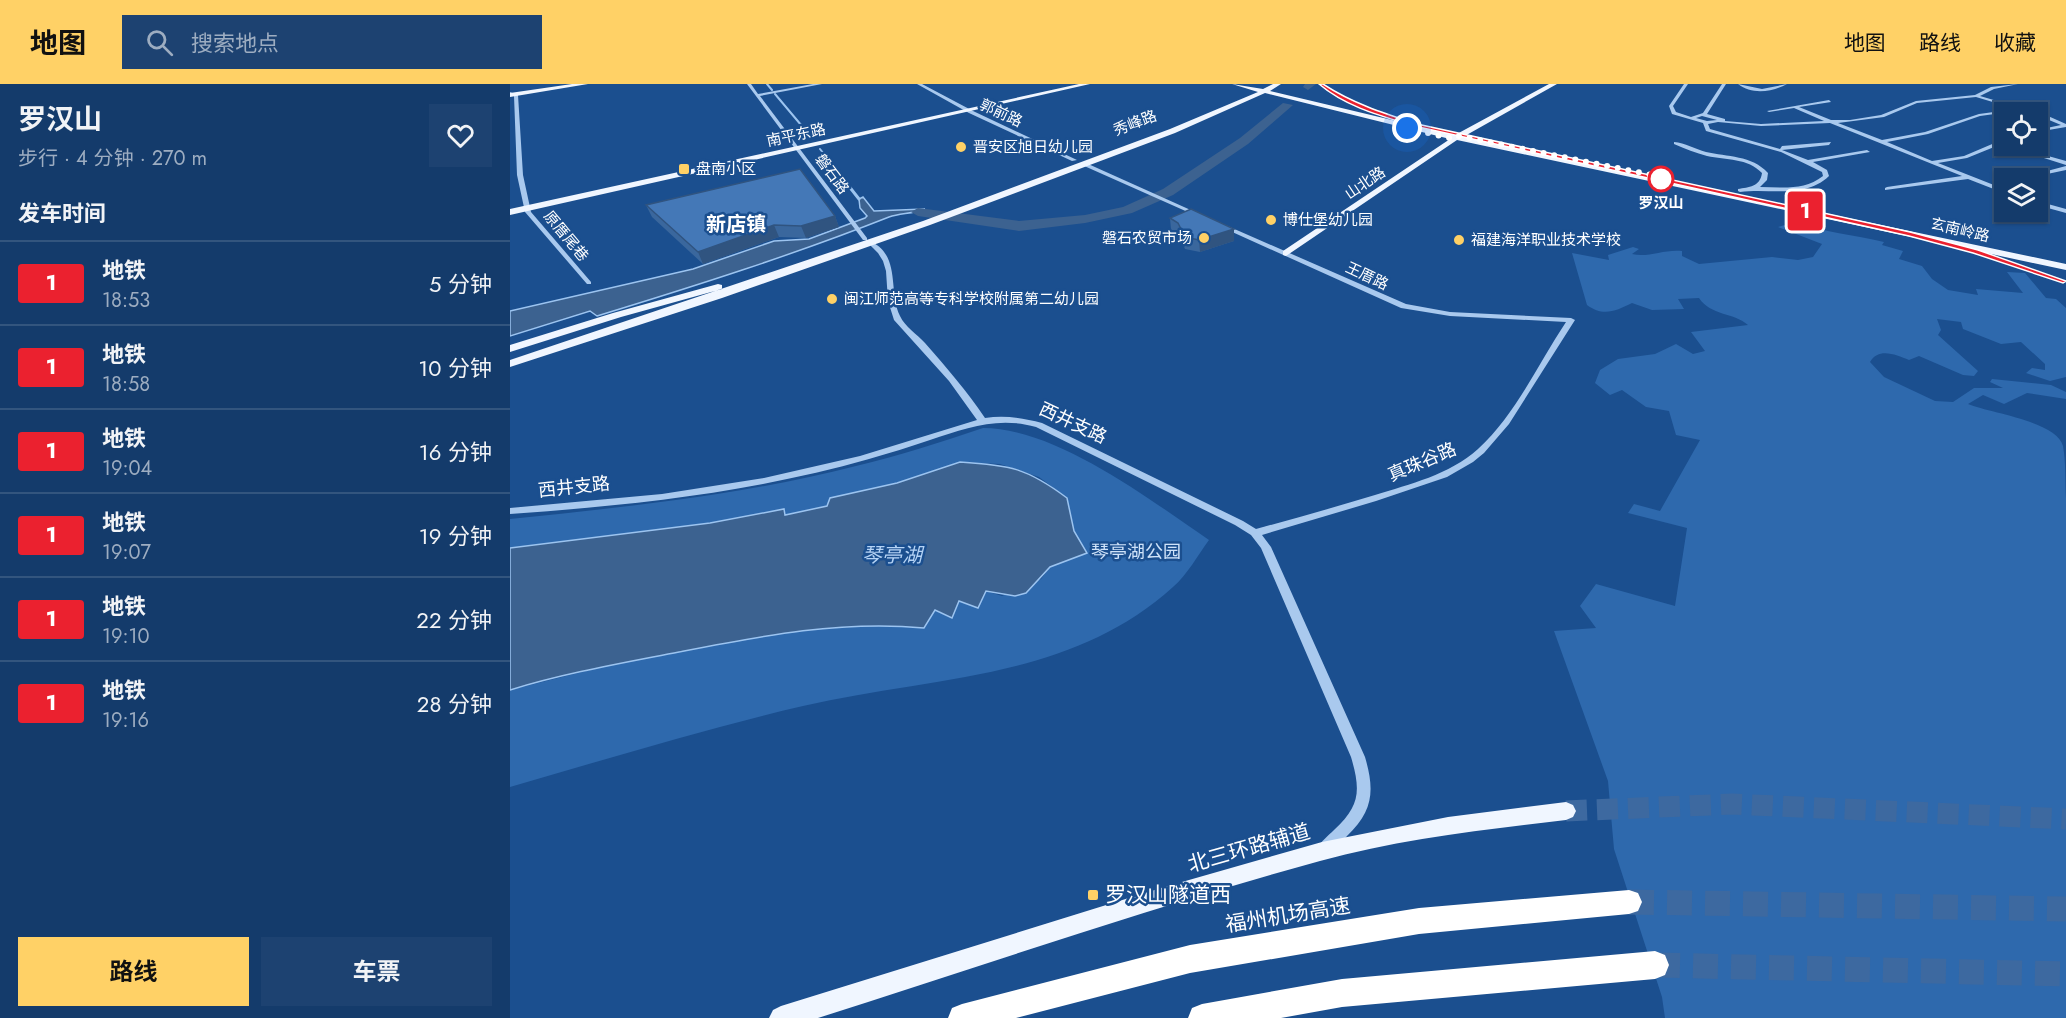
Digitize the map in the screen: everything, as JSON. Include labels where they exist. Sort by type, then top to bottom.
[{"type":"highway","name":"福州机场高速","points":[[962,1018],[1190,959],[1419,921],[1629,902]]},
{"type":"highway","points":[[1202,1018],[1342,993],[1655,965]]},
{"type":"highway","points":[[1276,1018],[1342,993]]},
{"type":"main road","points":[[511,94],[571,84]]},
{"type":"main road","points":[[511,94],[585,84]]},
{"type":"main road","name":"南平东路","points":[[967,110],[1079,84]]},
{"type":"main road","name":"南平东路","points":[[510,211],[1087,84]]},
{"type":"main road","points":[[1227,84],[1233,88],[1234,92]]},
{"type":"main road","points":[[1235,84],[1262,87],[1289,96]]},
{"type":"main road","name":"秀峰路","points":[[868,242],[919,219],[1262,87],[1278,84]]},
{"type":"main road","name":"山北路","points":[[1277,250],[1453,136],[1546,84]]},
{"type":"main road","name":"山北路","points":[[1286,253],[1453,136],[1554,84]]},
{"type":"main road","name":"秀峰路","points":[[868,242],[938,221],[1084,164],[1262,87]]},
{"type":"main road","points":[[1209,109],[1289,96]]},
{"type":"main road","name":"玄南岭路","points":[[1289,96],[1305,96],[1453,136],[2066,262]]},
{"type":"main road","name":"玄南岭路","points":[[1289,96],[1312,104],[1453,136],[2066,267]]},
{"type":"main road","points":[[510,349],[647,306],[744,280],[868,242]]},
{"type":"main road","points":[[510,357],[721,296],[868,242]]},
{"type":"main road","points":[[510,364],[661,312],[744,280]]},
{"type":"main road","points":[[510,372],[679,316],[721,296]]},
{"type":"main road","name":"北三环路辅道","points":[[781,1018],[1161,898],[1322,852],[1448,826],[1566,811]]},
{"type":"street","name":"磐石路","points":[[748,84],[854,226],[868,242],[882,251],[889,262],[893,306],[898,321],[912,333],[956,384],[981,421]]},
{"type":"street","points":[[758,95],[820,84]]},
{"type":"street","name":"郭前路","points":[[920,84],[967,110],[1074,160]]},
{"type":"street","points":[[1686,84],[1671,106],[1676,115],[1705,123],[1761,125],[1832,123],[1875,118],[1916,102],[1976,96],[1993,88],[2016,84]]},
{"type":"street","points":[[1704,114],[1724,84]]},
{"type":"street","points":[[1740,84],[1746,88],[1764,91],[1785,84]]},
{"type":"street","points":[[511,94],[520,175],[527,207]]},
{"type":"street","points":[[1976,96],[1998,102]]},
{"type":"street","points":[[1769,111],[1829,101]]},
{"type":"street","points":[[1796,108],[1994,187]]},
{"type":"street","points":[[1881,142],[1933,131],[1974,116],[1994,113]]},
{"type":"street","points":[[1692,118],[1704,114],[1723,120],[1720,122]]},
{"type":"street","points":[[2048,118],[2066,126],[2048,129]]},
{"type":"street","points":[[1705,123],[1708,130],[1779,148],[1810,161],[1825,171],[1826,176],[1819,184],[1792,189],[1756,187],[1740,190]]},
{"type":"street","points":[[1676,143],[1702,153],[1751,163],[1761,168],[1765,173],[1764,180],[1756,187]]},
{"type":"street","points":[[1779,148],[1829,143]]},
{"type":"street","points":[[1932,162],[1965,156],[1994,145]]},
{"type":"street","points":[[1810,161],[1867,152]]},
{"type":"street","points":[[2043,156],[2066,163]]},
{"type":"street","name":"王厝路","points":[[1084,164],[1385,299],[1411,308],[1450,314],[1571,320]]},
{"type":"street","points":[[2048,172],[2066,168]]},
{"type":"street","points":[[1887,189],[1970,177]]},
{"type":"street","points":[[2048,206],[2066,211]]},
{"type":"street","name":"原厝尾巷","points":[[527,207],[589,284]]},
{"type":"street","name":"真珠谷路","points":[[1255,533],[1424,483],[1465,463],[1485,447],[1509,417],[1571,320]]},
{"type":"street","name":"西井支路","points":[[510,511],[632,499],[789,475],[887,452],[981,421],[1014,418],[1039,425],[1255,533]]},
{"type":"street","points":[[1255,533],[1274,563],[1358,757],[1367,785],[1361,807],[1342,833],[1322,852]]},
{"type":"green space","points":[[1795,222],[1884,242],[1882,245],[1903,251],[1899,259],[1922,266],[1932,279],[1948,290],[1978,295],[1976,289],[2023,293],[2007,272],[2025,273],[2046,298],[2056,299],[2066,308],[2066,377],[2050,381],[2026,373],[2032,368],[2045,370],[2045,364],[2021,342],[2001,344],[1963,329],[1961,322],[1937,319],[1941,330],[1938,335],[1978,371],[1974,376],[1963,375],[1919,356],[1909,360],[1883,353],[1874,357],[1870,362],[1884,377],[1935,401],[1953,402],[1974,388],[2003,388],[1990,382],[1992,379],[2051,385],[2066,392],[2066,399],[2027,393],[2004,404],[1983,395],[1968,404],[2036,424],[2058,437],[2063,446],[2066,498],[2066,1018],[1665,1018],[1662,997],[1614,849],[1608,781],[1554,631],[1596,628],[1580,606],[1596,584],[1675,606],[1687,528],[1628,513],[1634,504],[1660,511],[1700,440],[1676,435],[1669,411],[1646,407],[1622,390],[1610,395],[1595,383],[1600,370],[1618,359],[1655,354],[1676,344],[1693,354],[1705,351],[1691,332],[1748,325],[1710,308],[1699,298],[1678,299],[1684,309],[1652,310],[1632,303],[1610,312],[1593,309],[1587,305],[1572,253],[1609,260],[1608,255],[1633,247],[1639,249],[1632,254],[1638,255],[1682,251],[1682,256],[1699,264],[1772,257],[1798,260],[1813,257],[1822,244],[1778,227]]},
{"type":"green space","name":"琴亭湖公园","points":[[983,428],[1011,431],[1041,440],[1071,453],[1159,505],[1209,540],[1178,582],[1133,618],[1089,641],[1044,658],[949,680],[803,706],[510,787],[510,690],[606,666],[748,638],[801,630],[891,625],[986,591],[1002,596],[1041,579],[1050,567],[1086,553],[1074,531],[1067,498],[1039,477],[1000,464],[960,462],[897,483],[830,498],[828,506],[785,515],[784,509],[710,523],[510,548],[510,519],[641,505],[771,485],[888,458]]},
{"type":"water","points":[[863,197],[874,211],[925,209],[889,217],[744,270],[597,316],[590,311],[510,336],[510,311],[693,269],[774,241],[809,239],[865,218],[867,216],[860,208],[859,199]]},
{"type":"water","name":"琴亭湖","points":[[960,462],[1005,467],[1029,474],[1067,498],[1074,531],[1087,553],[1050,567],[1026,593],[1015,596],[986,591],[978,608],[959,601],[952,618],[935,610],[924,628],[862,626],[771,635],[594,669],[510,690],[510,548],[710,523],[784,509],[785,515],[827,506],[830,498],[897,483]]},
{"type":"building","points":[[800,169],[835,216],[801,226],[774,225],[698,252],[646,205]]},
{"type":"building","points":[[1191,209],[1234,229],[1199,240],[1185,237],[1178,223],[1170,218]]},
{"type":"waterway","points":[[767,84],[772,90]]},
{"type":"waterway","points":[[1308,87],[1311,84]]},
{"type":"waterway","points":[[775,94],[812,138]]},
{"type":"waterway","points":[[918,212],[1019,226],[1085,219],[1127,210],[1168,192],[1244,141],[1287,105]]},
{"type":"waterway","points":[[820,149],[850,187]]},
{"type":"waterway","points":[[848,185],[859,199]]},
{"type":"tunnel","points":[[1566,811],[1732,804],[2066,819]]},
{"type":"tunnel","points":[[1629,902],[2066,909]]},
{"type":"tunnel","points":[[1655,965],[2066,974]]},
{"type":"metro line","name":"1","points":[[1321,84],[1331,92],[1365,109],[1416,125],[1910,234],[1976,252],[2066,281]]},
{"type":"place","name":"晋安区旭日幼儿园","points":[[961,147]]},
{"type":"place","name":"盘南小区","points":[[684,169]]},
{"type":"place","name":"罗汉山","points":[[1661,179]]},
{"type":"place","name":"博仕堡幼儿园","points":[[1271,220]]},
{"type":"place","name":"磐石农贸市场","points":[[1204,238]]},
{"type":"place","name":"福建海洋职业技术学校","points":[[1459,240]]},
{"type":"place","name":"闽江师范高等专科学校附属第二幼儿园","points":[[832,299]]},
{"type":"place","name":"罗汉山隧道西","points":[[1093,895]]},
{"type":"district","name":"新店镇","points":[[736,224]]},
{"type":"route","points":[[1407,128],[1454,139],[1459,136],[1657,176],[1661,179]]}]
